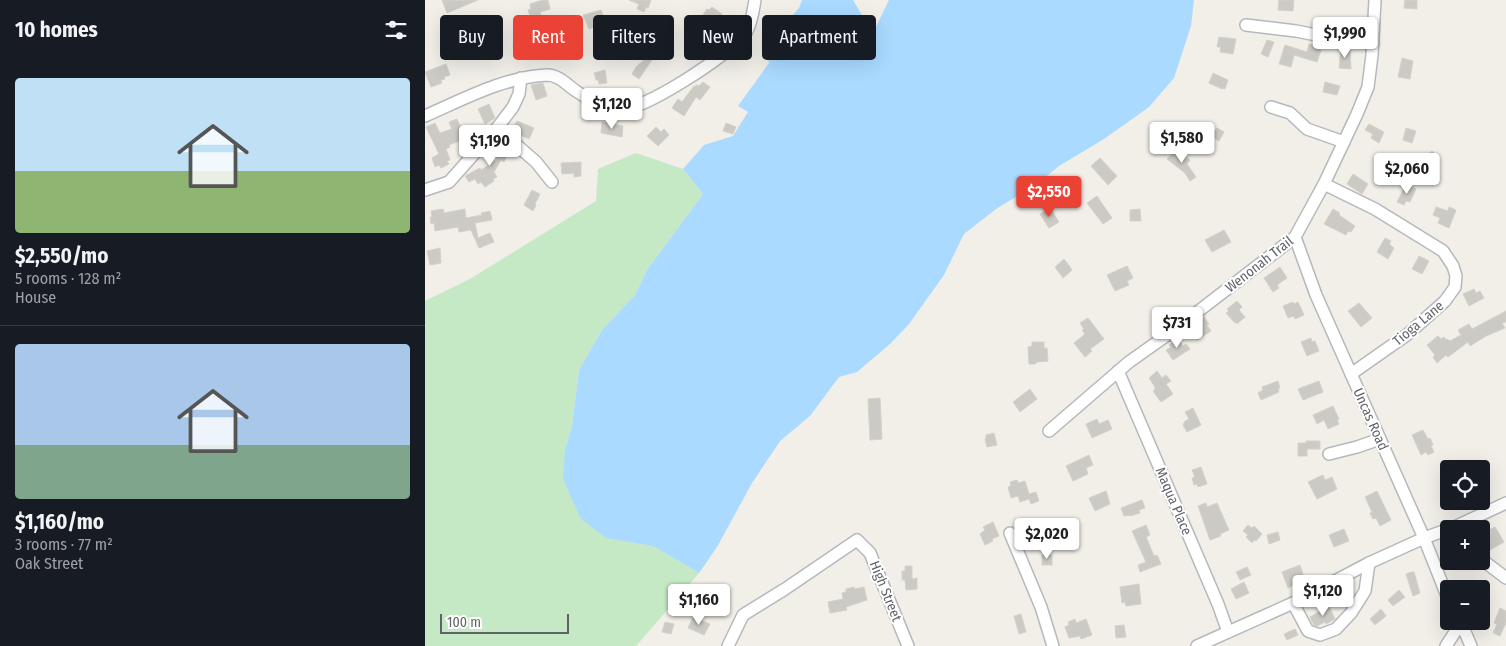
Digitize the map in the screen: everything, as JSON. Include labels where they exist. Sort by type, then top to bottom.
[{"type":"street","points":[[425,116],[504,83],[521,78],[550,75],[558,78],[577,92],[615,110],[624,110],[641,105],[678,86],[740,40],[751,23],[755,0]]},
{"type":"street","name":"Wenonah Trail","points":[[1049,431],[1118,371],[1295,237],[1324,184],[1368,87],[1375,0]]},
{"type":"street","points":[[1246,25],[1373,43]]},
{"type":"street","points":[[425,190],[449,182],[497,128],[513,108],[519,94],[521,78]]},
{"type":"street","points":[[1271,107],[1290,113],[1307,129],[1344,142]]},
{"type":"street","points":[[497,128],[536,162],[553,182]]},
{"type":"street","name":"Tioga Lane","points":[[1324,184],[1375,209],[1443,251],[1449,257],[1456,276],[1455,287],[1445,301],[1408,334],[1351,374]]},
{"type":"street","name":"Uncas Road","points":[[1295,237],[1316,295],[1424,538],[1441,580]]},
{"type":"street","name":"Maqua Place","points":[[1118,371],[1218,604],[1228,632]]},
{"type":"street","points":[[1329,454],[1380,439]]},
{"type":"street","points":[[1472,520],[1506,504]]},
{"type":"street","points":[[1197,646],[1210,643],[1228,632],[1293,603],[1369,563],[1424,538],[1440,533]]},
{"type":"street","points":[[1010,534],[1041,608],[1053,646]]},
{"type":"street","name":"High Street","points":[[728,646],[743,616],[857,540],[870,553],[908,646]]},
{"type":"street","points":[[1293,603],[1309,631],[1320,635],[1336,629],[1351,613],[1365,591],[1369,563]]},
{"type":"street","points":[[1490,566],[1506,578]]},
{"type":"street","points":[[1446,646],[1455,630]]},
{"type":"street","points":[[1463,630],[1471,646]]},
{"type":"green space","points":[[636,153],[683,169],[703,194],[647,270],[635,295],[602,330],[579,370],[572,426],[565,450],[605,537],[653,546],[699,573],[636,646],[425,646],[425,301],[470,279],[596,201],[598,169]]},
{"type":"water","points":[[802,0],[853,0],[862,15],[793,15],[799,8]]},
{"type":"water","points":[[889,0],[1194,0],[1191,26],[1174,78],[1149,107],[1104,139],[1059,166],[1038,183],[996,209],[964,234],[944,275],[909,324],[890,344],[857,372],[839,377],[810,416],[780,441],[752,483],[717,547],[699,573],[653,546],[606,538],[581,519],[563,479],[565,450],[572,426],[579,370],[602,330],[635,295],[647,270],[703,194],[683,169],[704,145],[733,136],[748,112],[738,106],[769,63],[768,60],[876,60],[876,27]]},
{"type":"building","points":[[442,0],[478,0],[447,13]]},
{"type":"building","points":[[548,0],[550,9],[540,12],[541,15],[530,15],[528,10],[531,9],[530,4]]},
{"type":"building","points":[[629,0],[651,0],[644,12],[637,9],[639,4]]},
{"type":"building","points":[[1279,0],[1294,0],[1293,11],[1278,10]]},
{"type":"building","points":[[1405,0],[1417,0],[1417,9],[1404,8]]},
{"type":"building","points":[[712,7],[722,14],[703,15],[707,9],[709,10]]},
{"type":"building","points":[[601,10],[603,15],[593,15],[593,28],[589,29],[583,15]]},
{"type":"building","points":[[1219,37],[1236,39],[1233,54],[1220,52],[1221,47],[1217,47]]},
{"type":"building","points":[[1267,40],[1274,42],[1268,57],[1261,54]]},
{"type":"building","points":[[1309,44],[1319,46],[1318,49],[1321,50],[1317,62],[1294,55],[1291,67],[1279,64],[1285,45],[1307,52]]},
{"type":"building","points":[[1341,49],[1350,49],[1351,69],[1339,68]]},
{"type":"building","points":[[1402,58],[1413,61],[1410,79],[1398,77]]},
{"type":"building","points":[[644,60],[652,60],[639,79],[632,74]]},
{"type":"building","points":[[446,64],[450,75],[441,80],[442,83],[431,87],[425,72]]},
{"type":"building","points":[[605,70],[607,83],[599,84],[594,73]]},
{"type":"building","points":[[1213,73],[1228,80],[1225,89],[1209,83]]},
{"type":"building","points":[[703,82],[710,87],[700,100],[696,97],[684,116],[672,108],[678,99],[682,102],[694,86],[699,86]]},
{"type":"building","points":[[1325,82],[1340,86],[1337,95],[1323,92]]},
{"type":"building","points":[[543,83],[547,96],[536,100],[531,85]]},
{"type":"building","points":[[489,104],[495,118],[485,124],[478,109]]},
{"type":"building","points":[[457,119],[460,126],[462,125],[467,138],[449,145],[450,147],[446,149],[450,160],[447,161],[449,164],[441,168],[439,165],[435,167],[432,158],[439,154],[426,127],[435,123],[440,133],[452,129],[449,122]]},
{"type":"building","points":[[517,121],[534,128],[529,139],[512,131]]},
{"type":"building","points":[[602,122],[623,126],[622,137],[601,133]]},
{"type":"building","points":[[726,123],[736,127],[733,134],[723,131]]},
{"type":"building","points":[[1369,124],[1384,132],[1379,143],[1371,138],[1373,134],[1365,130]]},
{"type":"building","points":[[656,127],[661,132],[664,129],[669,135],[658,146],[647,136]]},
{"type":"building","points":[[1217,128],[1224,132],[1219,141],[1211,136]]},
{"type":"building","points":[[1406,128],[1416,131],[1412,143],[1403,140]]},
{"type":"building","points":[[499,142],[510,150],[504,162],[501,160],[494,172],[497,177],[493,179],[494,181],[485,187],[481,182],[478,184],[475,179],[469,182],[465,176],[480,168],[481,170],[498,159],[491,155]]},
{"type":"building","points":[[1176,149],[1190,160],[1187,164],[1196,177],[1190,181],[1185,173],[1167,159]]},
{"type":"building","points":[[1432,151],[1439,158],[1429,168],[1422,160]]},
{"type":"building","points":[[1100,158],[1117,176],[1108,185],[1091,166]]},
{"type":"building","points":[[581,162],[581,176],[574,177],[574,173],[562,174],[561,163]]},
{"type":"building","points":[[1353,174],[1368,184],[1362,194],[1347,184]]},
{"type":"building","points":[[1406,184],[1416,189],[1410,202],[1406,201],[1404,205],[1397,202]]},
{"type":"building","points":[[532,190],[540,194],[533,211],[524,205]]},
{"type":"building","points":[[1097,196],[1112,218],[1103,224],[1087,203]]},
{"type":"building","points":[[1436,207],[1448,211],[1449,207],[1456,210],[1449,228],[1438,223],[1440,218],[1433,215]]},
{"type":"building","points":[[1050,208],[1059,222],[1049,228],[1040,214]]},
{"type":"building","points":[[443,209],[444,213],[465,209],[466,218],[482,215],[481,213],[490,211],[492,220],[475,223],[478,238],[490,233],[494,242],[479,248],[471,230],[459,232],[458,227],[435,231],[434,223],[431,224],[431,211]]},
{"type":"building","points":[[1140,209],[1141,221],[1130,221],[1130,210]]},
{"type":"building","points":[[1333,209],[1355,226],[1351,232],[1348,231],[1346,235],[1324,224]]},
{"type":"building","points":[[1224,230],[1231,242],[1212,252],[1205,240]]},
{"type":"building","points":[[1385,238],[1391,241],[1389,244],[1394,248],[1388,259],[1377,252]]},
{"type":"building","points":[[440,248],[441,263],[430,265],[427,251]]},
{"type":"building","points":[[1419,256],[1429,261],[1422,274],[1412,269]]},
{"type":"building","points":[[1064,259],[1072,270],[1063,278],[1055,267]]},
{"type":"building","points":[[1127,266],[1133,278],[1127,281],[1129,285],[1115,291],[1107,275]]},
{"type":"building","points":[[1280,267],[1287,278],[1277,285],[1279,288],[1273,292],[1264,278]]},
{"type":"building","points":[[1474,289],[1476,293],[1480,291],[1484,298],[1469,306],[1463,294]]},
{"type":"building","points":[[1237,301],[1242,307],[1239,310],[1245,317],[1237,324],[1226,313],[1229,311],[1227,309]]},
{"type":"building","points":[[1293,302],[1294,304],[1298,302],[1304,315],[1295,319],[1294,316],[1288,318],[1283,306]]},
{"type":"building","points":[[1359,303],[1372,318],[1361,327],[1348,311]]},
{"type":"building","points":[[1506,311],[1506,322],[1502,323],[1505,328],[1486,336],[1470,346],[1468,342],[1448,357],[1446,355],[1437,363],[1433,357],[1435,355],[1427,345],[1438,336],[1441,339],[1444,337],[1450,341],[1461,335],[1458,330],[1469,324],[1472,329]]},
{"type":"building","points":[[1204,317],[1211,331],[1197,340],[1193,335],[1196,332],[1192,326]]},
{"type":"building","points":[[1088,318],[1104,339],[1090,349],[1092,351],[1085,357],[1074,343],[1085,334],[1080,323]]},
{"type":"building","points":[[1311,338],[1312,342],[1315,341],[1319,351],[1307,356],[1301,342]]},
{"type":"building","points":[[1178,339],[1183,346],[1186,344],[1190,349],[1173,360],[1166,350],[1171,347],[1169,345]]},
{"type":"building","points":[[1032,342],[1044,342],[1044,348],[1047,348],[1048,361],[1029,364],[1028,347],[1032,346]]},
{"type":"building","points":[[1157,371],[1162,378],[1166,375],[1171,381],[1166,384],[1173,394],[1161,402],[1153,391],[1155,387],[1149,378]]},
{"type":"building","points":[[1278,381],[1279,392],[1261,400],[1258,393],[1263,390],[1262,387]]},
{"type":"building","points":[[1319,381],[1323,392],[1303,400],[1298,389]]},
{"type":"building","points":[[1030,389],[1037,399],[1020,412],[1013,402]]},
{"type":"building","points":[[880,398],[882,439],[870,440],[868,399]]},
{"type":"building","points":[[1333,406],[1339,419],[1337,420],[1339,424],[1328,429],[1324,420],[1317,424],[1313,415]]},
{"type":"building","points":[[1193,408],[1201,425],[1187,432],[1183,425],[1189,419],[1185,412]]},
{"type":"building","points":[[1097,419],[1099,424],[1108,420],[1112,429],[1092,438],[1086,424]]},
{"type":"building","points":[[1423,430],[1433,445],[1431,446],[1434,452],[1428,455],[1426,452],[1421,455],[1412,435]]},
{"type":"building","points":[[994,433],[997,445],[987,447],[986,435]]},
{"type":"building","points":[[1306,441],[1320,441],[1320,449],[1307,449],[1307,456],[1298,456],[1298,443],[1306,443]]},
{"type":"building","points":[[1089,455],[1093,465],[1086,468],[1088,474],[1073,481],[1066,466]]},
{"type":"building","points":[[1201,467],[1207,484],[1198,487],[1197,484],[1194,485],[1192,478],[1195,477],[1192,470]]},
{"type":"building","points":[[1323,475],[1325,480],[1332,477],[1337,489],[1317,499],[1308,482]]},
{"type":"building","points":[[1017,480],[1018,483],[1025,481],[1029,494],[1036,492],[1039,501],[1031,504],[1029,499],[1020,502],[1018,496],[1011,498],[1008,487],[1011,486],[1010,482]]},
{"type":"building","points":[[1106,491],[1110,504],[1095,511],[1089,498]]},
{"type":"building","points":[[1377,491],[1391,520],[1380,526],[1376,518],[1373,519],[1365,497]]},
{"type":"building","points":[[1142,500],[1145,508],[1139,510],[1140,513],[1124,516],[1121,508]]},
{"type":"building","points":[[1206,503],[1207,507],[1217,503],[1229,530],[1220,534],[1221,536],[1210,540],[1198,506]]},
{"type":"building","points":[[993,522],[999,536],[985,545],[980,534],[985,530],[983,527]]},
{"type":"building","points":[[1146,525],[1150,535],[1146,537],[1154,556],[1157,555],[1161,564],[1140,572],[1138,565],[1146,562],[1132,531]]},
{"type":"building","points":[[1248,525],[1252,528],[1254,526],[1262,534],[1252,543],[1246,537],[1248,535],[1243,531]]},
{"type":"building","points":[[1495,527],[1504,542],[1490,550],[1491,534],[1490,530]]},
{"type":"building","points":[[1344,529],[1349,541],[1334,547],[1329,535]]},
{"type":"building","points":[[1278,532],[1280,540],[1269,544],[1267,535]]},
{"type":"building","points":[[1042,555],[1052,555],[1052,565],[1042,565]]},
{"type":"building","points":[[1300,565],[1303,574],[1294,578],[1296,584],[1288,588],[1282,572]]},
{"type":"building","points":[[905,566],[912,566],[912,579],[917,578],[917,589],[906,590],[905,580],[902,580],[902,571],[905,571]]},
{"type":"building","points":[[1247,567],[1251,575],[1240,580],[1236,572]]},
{"type":"building","points":[[1414,572],[1420,593],[1413,596],[1406,574]]},
{"type":"building","points":[[1244,582],[1249,593],[1236,599],[1231,589]]},
{"type":"building","points":[[1139,584],[1141,604],[1126,606],[1125,602],[1122,603],[1120,587]]},
{"type":"building","points":[[854,587],[855,589],[864,587],[867,600],[846,607],[847,610],[830,613],[828,602],[843,599],[842,593],[846,592],[846,589]]},
{"type":"building","points":[[1399,590],[1405,597],[1393,606],[1388,600]]},
{"type":"building","points":[[1329,606],[1335,619],[1326,624],[1325,622],[1317,626],[1314,625],[1310,617]]},
{"type":"building","points":[[1500,608],[1506,611],[1506,623],[1500,636],[1493,633],[1497,624],[1494,623]]},
{"type":"building","points":[[1381,609],[1386,616],[1375,625],[1370,619]]},
{"type":"building","points":[[1021,614],[1026,632],[1019,634],[1014,616]]},
{"type":"building","points":[[693,617],[710,624],[704,635],[688,628]]},
{"type":"building","points":[[1075,619],[1076,623],[1086,619],[1092,635],[1081,639],[1080,636],[1069,638],[1065,627],[1069,625],[1068,622]]},
{"type":"building","points":[[665,622],[674,624],[671,634],[662,632]]},
{"type":"building","points":[[1124,625],[1126,637],[1116,638],[1115,626]]},
{"type":"building","points":[[1295,629],[1298,635],[1287,640],[1284,634]]}]
